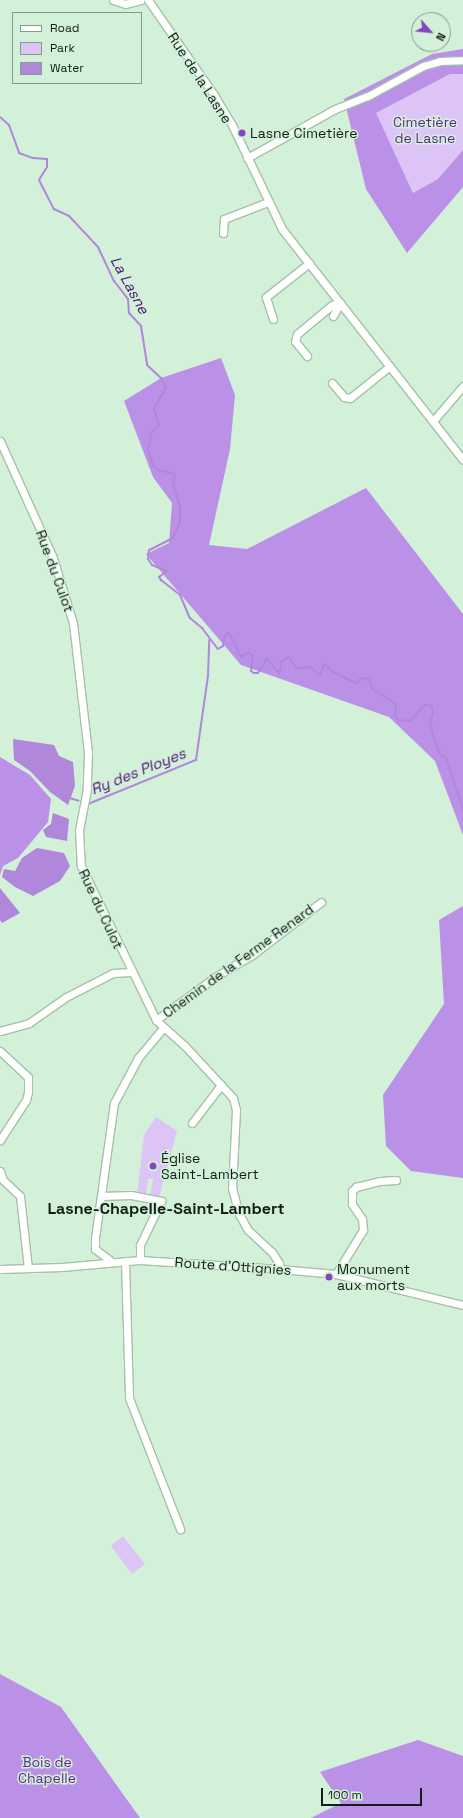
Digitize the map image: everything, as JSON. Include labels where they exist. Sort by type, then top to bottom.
[{"type":"street","points":[[113,0],[125,4],[141,0]]},
{"type":"street","name":"Rue de la Lasne","points":[[148,0],[214,95],[282,229],[463,460]]},
{"type":"street","points":[[247,158],[335,108],[368,96],[423,66],[440,61],[463,60]]},
{"type":"street","points":[[223,233],[224,219],[268,202]]},
{"type":"street","points":[[273,319],[263,297],[309,263]]},
{"type":"street","points":[[333,316],[340,303]]},
{"type":"street","points":[[307,356],[295,341],[297,334],[332,306],[340,303]]},
{"type":"street","points":[[332,383],[344,397],[350,398],[390,366]]},
{"type":"street","points":[[433,421],[463,386]]},
{"type":"street","name":"Rue du Culot","points":[[0,441],[53,558],[68,603],[80,673],[88,752],[87,789],[79,830],[78,858],[88,885],[156,1020],[163,1028],[176,1037],[233,1098],[236,1110],[232,1188],[240,1218],[248,1230],[272,1252],[279,1263],[280,1269]]},
{"type":"street","name":"Chemin de la Ferme Renard","points":[[156,1020],[215,977],[252,955],[321,902]]},
{"type":"street","points":[[0,1031],[29,1024],[66,997],[113,973],[131,972]]},
{"type":"street","points":[[94,1264],[96,1226],[114,1103],[138,1058],[163,1028]]},
{"type":"street","points":[[0,1051],[28,1077],[28,1092],[26,1100],[9,1122],[0,1140]]},
{"type":"street","points":[[192,1123],[221,1085]]},
{"type":"street","points":[[0,1171],[3,1180],[20,1196],[28,1268]]},
{"type":"street","points":[[336,1274],[363,1230],[362,1219],[352,1204],[352,1191],[356,1187],[380,1181],[396,1180]]},
{"type":"street","points":[[101,1196],[131,1195],[160,1201],[140,1245],[140,1260]]},
{"type":"street","points":[[95,1249],[111,1261]]},
{"type":"street","name":"Route d'Ottignies","points":[[0,1269],[140,1260],[280,1269],[336,1274],[463,1306]]},
{"type":"street","points":[[125,1261],[129,1398],[180,1529]]},
{"type":"green space","points":[[463,49],[463,74],[450,74],[376,113],[413,193],[438,179],[463,150],[463,187],[407,253],[366,189],[344,99],[432,54]]},
{"type":"green space","name":"Cimetière de Lasne","points":[[450,74],[463,74],[463,150],[438,179],[413,193],[375,113]]},
{"type":"green space","points":[[221,358],[235,395],[230,449],[209,545],[247,549],[366,488],[463,614],[463,835],[435,761],[389,717],[241,665],[146,554],[169,543],[172,503],[153,477],[124,401],[161,378]]},
{"type":"green space","points":[[0,757],[30,775],[51,799],[48,822],[18,858],[3,866],[0,875]]},
{"type":"green space","points":[[463,906],[463,1178],[411,1171],[386,1146],[383,1095],[444,1004],[439,920]]},
{"type":"green space","points":[[156,1117],[177,1131],[159,1197],[150,1196],[153,1179],[148,1179],[146,1196],[137,1195],[144,1135]]},
{"type":"green space","points":[[123,1536],[145,1564],[132,1574],[111,1546]]},
{"type":"green space","name":"Bois de Chapelle","points":[[0,1674],[61,1707],[140,1818],[0,1818]]},
{"type":"green space","points":[[418,1740],[463,1756],[463,1818],[311,1818],[341,1803],[320,1772]]},
{"type":"water","points":[[13,739],[54,745],[59,756],[73,762],[75,786],[68,805],[50,792],[30,771],[14,760]]},
{"type":"water","points":[[53,813],[69,819],[67,841],[46,837],[43,830],[51,824]]},
{"type":"water","points":[[37,848],[64,853],[70,866],[60,881],[33,896],[15,887],[2,877],[4,869],[15,871],[22,858]]},
{"type":"water","points":[[0,888],[20,913],[2,923],[0,920]]},
{"type":"waterway","name":"La Lasne","points":[[0,117],[9,125],[19,153],[33,158],[47,159],[47,167],[39,180],[54,209],[69,216],[98,247],[114,281],[128,299],[129,313],[141,326],[147,365],[161,378],[166,387],[154,409],[159,425],[152,432],[148,449],[153,465],[158,470],[175,474],[173,483],[180,507],[180,522],[173,538],[149,550],[148,559],[152,565],[167,571],[159,577],[161,580],[180,595],[190,618],[202,628],[218,649],[223,646],[225,635],[229,633],[241,657],[248,653],[253,655],[251,671],[254,673],[258,673],[267,658],[279,674],[282,661],[289,657],[296,668],[310,667],[320,675],[324,664],[333,672],[356,683],[361,678],[369,679],[372,689],[396,704],[395,715],[398,720],[410,721],[422,707],[426,705],[432,706],[433,713],[430,723],[434,739],[440,754],[446,758],[463,810]]},
{"type":"waterway","name":"Ry des Ployes","points":[[88,804],[196,760],[208,676],[209,640]]},
{"type":"waterway","name":"Ry des Ployes","points":[[70,798],[79,801]]},
{"type":"place","name":"Lasne Cimetière","points":[[242,133]]},
{"type":"place","name":"Église Saint-Lambert","points":[[153,1166]]},
{"type":"place","name":"Monument aux morts","points":[[329,1277]]},
{"type":"district","name":"Lasne-Chapelle-Saint-Lambert","points":[[166,1209]]}]
